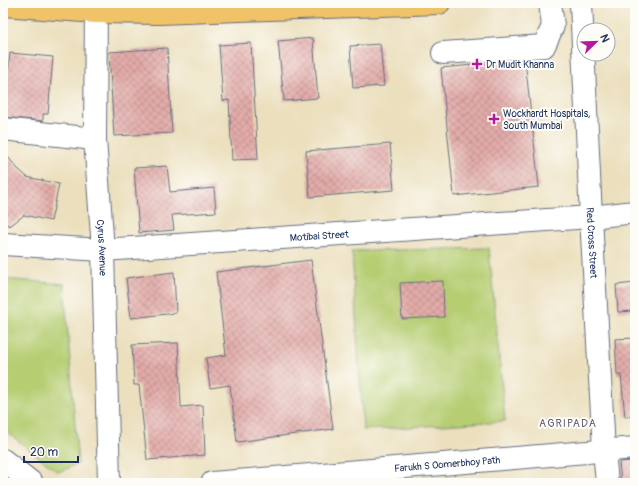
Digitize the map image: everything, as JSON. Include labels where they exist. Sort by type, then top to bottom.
[{"type":"main road","points":[[3,5],[96,8],[159,8],[439,3]]},
{"type":"street","points":[[443,53],[544,46],[553,26],[550,3]]},
{"type":"street","name":"Red Cross Street","points":[[581,3],[591,217],[607,483]]},
{"type":"street","name":"Cyrus Avenue","points":[[96,8],[95,139],[103,250],[109,483]]},
{"type":"street","points":[[3,129],[95,139]]},
{"type":"street","name":"Motibai Street","points":[[3,244],[103,250],[591,217],[635,212]]},
{"type":"street","name":"Farukh S Oomerbhoy Path","points":[[212,483],[635,448]]},
{"type":"street","points":[[3,460],[32,483]]},
{"type":"green space","points":[[489,248],[505,421],[363,430],[352,251]]},
{"type":"green space","points":[[3,279],[64,284],[78,464],[58,472],[3,429]]},
{"type":"building","points":[[313,38],[318,98],[284,101],[278,41]]},
{"type":"building","points":[[251,43],[258,159],[232,160],[229,100],[223,101],[219,45]]},
{"type":"building","points":[[380,44],[384,86],[353,88],[350,46]]},
{"type":"building","points":[[167,48],[172,133],[114,136],[109,52]]},
{"type":"building","points":[[10,53],[53,57],[48,114],[43,114],[43,121],[3,117],[3,93],[6,93]]},
{"type":"building","points":[[525,60],[539,187],[454,196],[441,68]]},
{"type":"building","points":[[390,144],[394,190],[310,197],[306,151]]},
{"type":"building","points":[[3,151],[17,168],[27,177],[59,184],[51,221],[24,215],[10,226],[3,221]]},
{"type":"building","points":[[167,166],[170,192],[214,188],[216,212],[172,215],[174,230],[139,233],[134,168]]},
{"type":"building","points":[[311,260],[333,429],[237,442],[230,385],[210,388],[206,358],[226,355],[216,272]]},
{"type":"building","points":[[174,272],[176,313],[131,318],[126,278]]},
{"type":"building","points":[[443,281],[444,317],[402,319],[400,283]]},
{"type":"building","points":[[635,283],[635,311],[618,312],[616,285]]},
{"type":"building","points":[[635,338],[635,416],[625,417],[621,375],[617,375],[615,339]]},
{"type":"building","points":[[178,343],[181,407],[203,405],[205,455],[147,460],[139,385],[134,385],[132,345]]},
{"type":"building","points":[[635,461],[635,483],[621,483],[619,462]]},
{"type":"place","name":"Dr Mudit Khanna","points":[[477,64]]},
{"type":"place","name":"Wockhardt Hospitals, South Mumbai","points":[[494,119]]},
{"type":"district","name":"AGRIPADA","points":[[568,423]]}]
